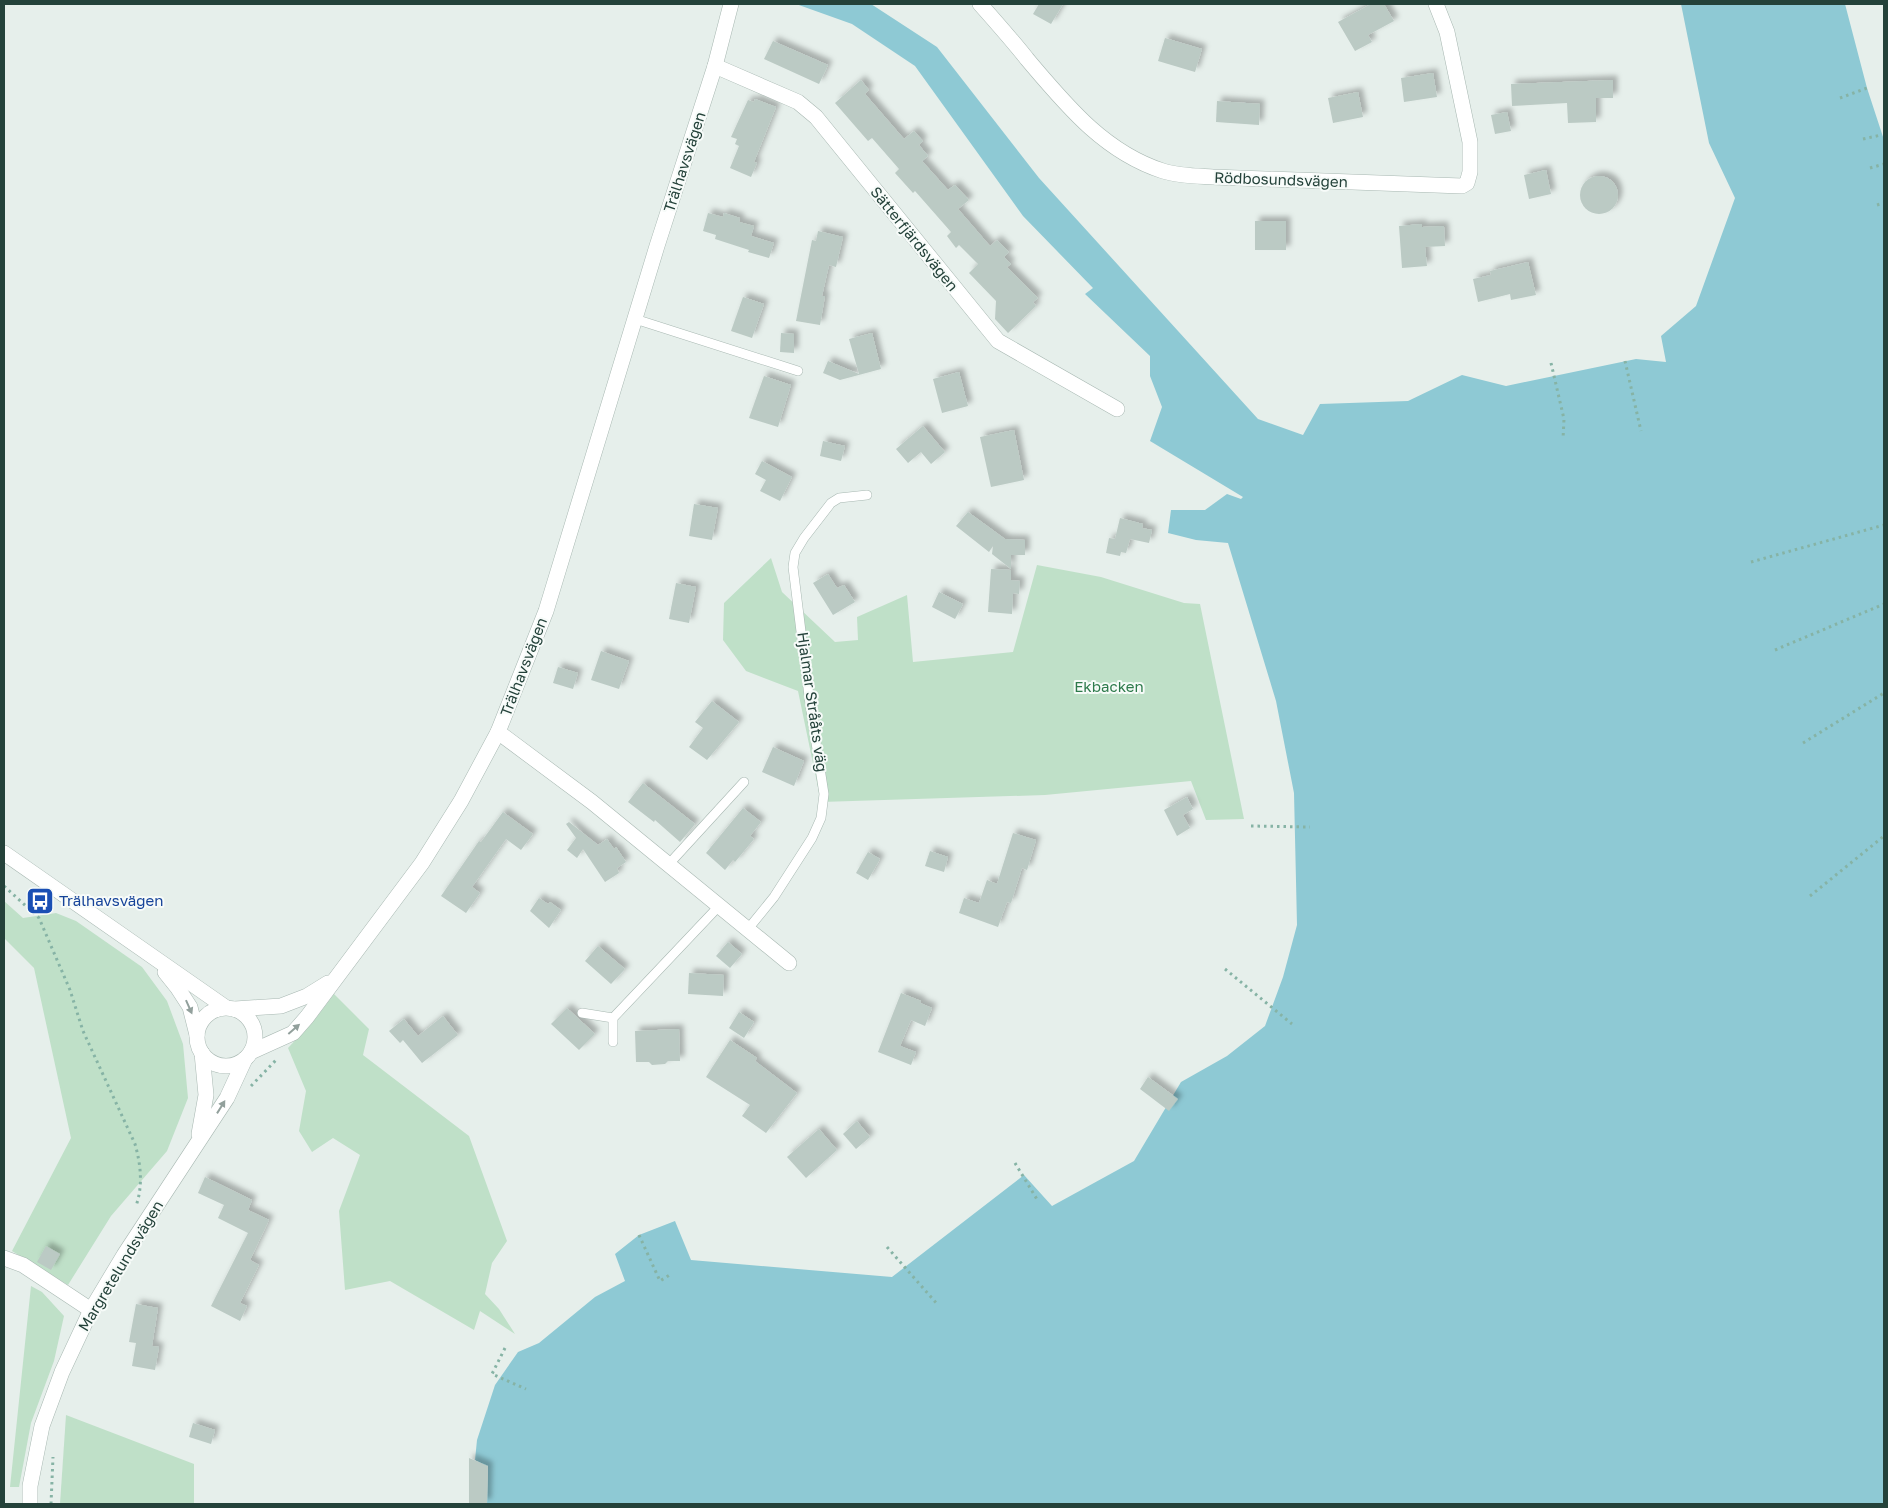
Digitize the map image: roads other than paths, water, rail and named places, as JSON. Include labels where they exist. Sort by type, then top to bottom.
[{"type":"street","name":"Trälhavsvägen","points":[[248,1055],[293,1033],[307,1017],[422,863],[461,801],[498,732],[546,611],[715,66],[731,4]]},
{"type":"street","name":"Rödbosundsvägen","points":[[980,4],[1054,92],[1104,141],[1131,158],[1165,172],[1212,178],[1462,186],[1467,183],[1470,172],[1470,142],[1447,32],[1436,4]]},
{"type":"street","name":"Sätterfjärdsvägen","points":[[715,66],[798,102],[816,117],[998,341],[1117,409]]},
{"type":"street","points":[[498,732],[592,802],[789,963]]},
{"type":"street","points":[[4,853],[151,956],[230,1008],[248,1017],[256,1036],[248,1055],[236,1064],[220,1065],[209,1060],[202,1053],[198,1045],[190,1007],[177,987],[151,956]]},
{"type":"street","name":"Trälhavsvägen","points":[[230,1008],[280,1006],[307,996],[336,979]]},
{"type":"street","points":[[197,1035],[199,1025],[205,1017],[215,1010],[230,1008]]},
{"type":"street","name":"Margretelundsvägen","points":[[195,1148],[202,1122],[206,1095],[202,1053]]},
{"type":"street","name":"Margretelundsvägen","points":[[30,1504],[30,1486],[42,1426],[62,1372],[91,1310],[124,1255],[227,1098],[248,1055]]},
{"type":"street","points":[[4,1258],[23,1265],[91,1310]]},
{"type":"lane","points":[[635,319],[798,372]]},
{"type":"lane","name":"Hjalmar Strååts väg","points":[[748,929],[774,897],[812,838],[821,818],[824,794],[810,704],[793,567],[795,553],[831,503],[839,498],[867,495]]},
{"type":"lane","points":[[668,865],[744,782]]},
{"type":"lane","points":[[613,1042],[613,1018],[718,906]]},
{"type":"lane","points":[[582,1013],[613,1018]]},
{"type":"water","points":[[796,4],[871,4],[937,47],[1039,178],[1258,419],[1303,435],[1320,404],[1408,401],[1462,375],[1506,386],[1636,359],[1666,362],[1661,336],[1696,306],[1735,198],[1709,143],[1681,4],[1845,4],[1867,88],[1884,140],[1884,1504],[487,1504],[488,1467],[475,1460],[477,1440],[495,1385],[518,1352],[539,1343],[595,1297],[625,1281],[615,1254],[639,1235],[675,1221],[691,1260],[892,1277],[1024,1175],[1052,1206],[1134,1161],[1181,1082],[1227,1056],[1265,1026],[1283,977],[1297,925],[1294,793],[1276,701],[1228,543],[1196,540],[1168,533],[1171,510],[1205,510],[1227,494],[1241,499],[1243,497],[1150,441],[1162,407],[1150,376],[1150,356],[1085,294],[1093,288],[1023,216],[915,66],[852,24]]},
{"type":"place","name":"Trälhavsvägen","points":[[40,901]]},
{"type":"park label","name":"Ekbacken","points":[[1109,687]]}]
